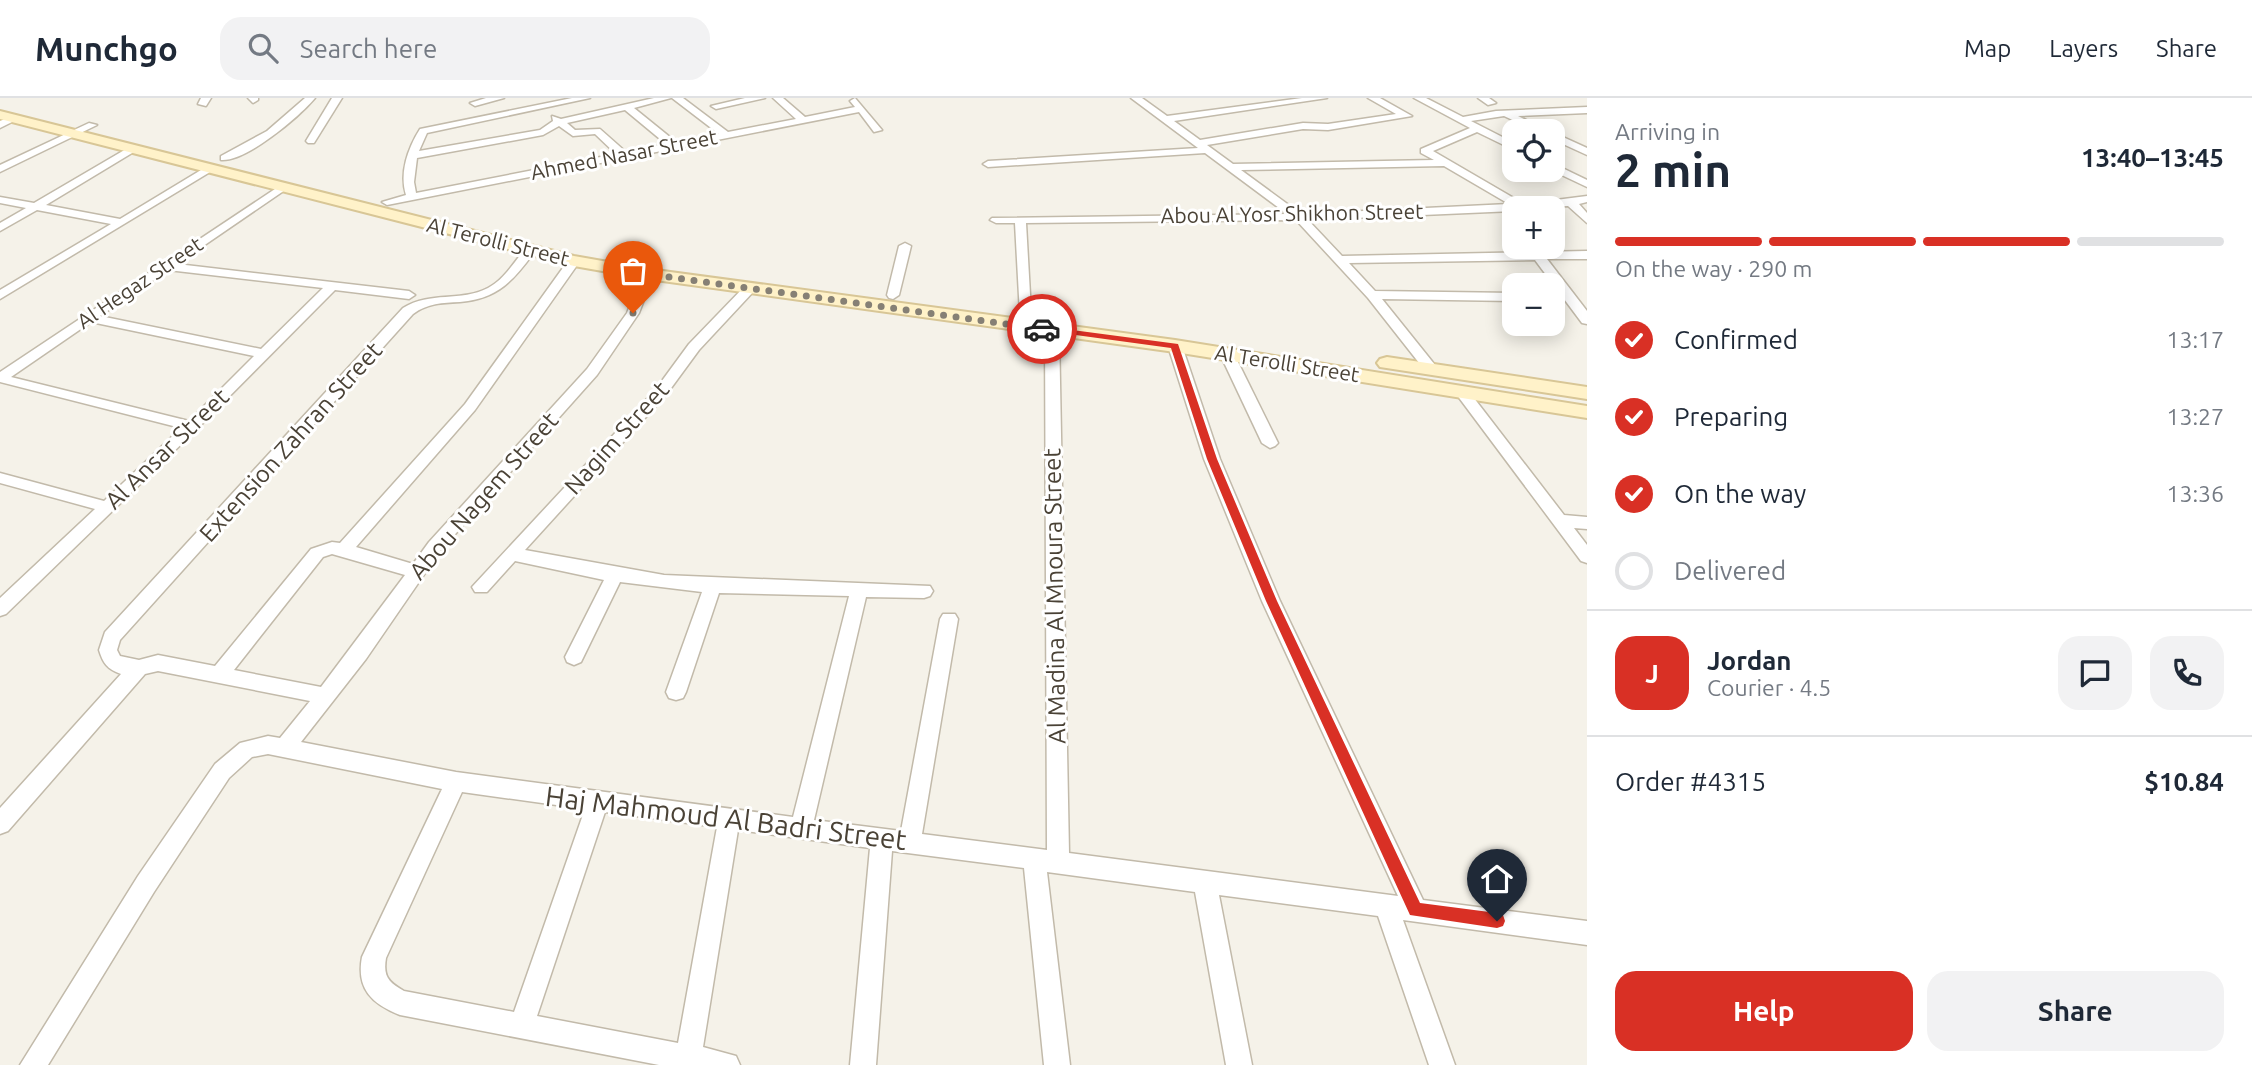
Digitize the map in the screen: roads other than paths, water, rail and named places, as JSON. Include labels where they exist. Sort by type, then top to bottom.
[{"type":"street","points":[[225,158],[276,130],[310,98]]},
{"type":"street","points":[[312,141],[337,98]]},
{"type":"street","points":[[484,119],[473,101],[499,98]]},
{"type":"street","points":[[412,197],[408,185],[423,131],[585,98]]},
{"type":"street","points":[[415,155],[461,151],[544,132],[559,122],[666,98]]},
{"type":"street","points":[[677,98],[726,135]]},
{"type":"street","points":[[716,106],[760,98]]},
{"type":"street","points":[[778,98],[803,120]]},
{"type":"street","points":[[853,98],[877,130]]},
{"type":"street","points":[[1141,98],[1298,217],[1372,295],[1432,370]]},
{"type":"street","points":[[1256,98],[1279,112]]},
{"type":"street","points":[[1167,119],[1322,98]]},
{"type":"street","points":[[1373,98],[1416,120]]},
{"type":"street","points":[[1419,98],[1502,141]]},
{"type":"street","name":"Al Terolli Street","points":[[0,103],[225,158],[387,202],[624,258],[1025,312],[1587,393]]},
{"type":"street","points":[[733,103],[743,111]]},
{"type":"street","points":[[542,107],[573,133],[597,131],[623,155]]},
{"type":"street","points":[[627,107],[673,145]]},
{"type":"street","name":"Ahmed Nasar Street","points":[[387,202],[861,109]]},
{"type":"street","points":[[1461,120],[1504,113],[1587,110]]},
{"type":"street","points":[[1561,111],[1587,123]]},
{"type":"street","points":[[1504,113],[1517,119]]},
{"type":"street","points":[[1200,143],[1303,126],[1328,127],[1406,115]]},
{"type":"street","points":[[1291,119],[1303,126]]},
{"type":"street","name":"Al Terolli Street","points":[[4,120],[133,148],[575,261],[648,274],[1175,346],[1587,412]]},
{"type":"street","points":[[753,120],[763,128]]},
{"type":"street","points":[[4,166],[92,125]]},
{"type":"street","points":[[1478,128],[1425,149],[1502,196]]},
{"type":"street","points":[[1565,141],[1587,152]]},
{"type":"street","points":[[0,228],[133,148]]},
{"type":"street","points":[[988,164],[1210,150]]},
{"type":"street","points":[[1234,167],[1446,163]]},
{"type":"street","points":[[0,295],[210,169]]},
{"type":"street","points":[[1565,173],[1587,184]]},
{"type":"street","name":"Al Hegaz Street","points":[[0,378],[281,188]]},
{"type":"street","name":"Abou Al Yosr Shikhon Street","points":[[1565,203],[1587,199]]},
{"type":"street","points":[[0,200],[120,222]]},
{"type":"street","points":[[1572,202],[1587,220]]},
{"type":"street","name":"Abou Al Yosr Shikhon Street","points":[[996,220],[1298,217],[1502,208]]},
{"type":"street","points":[[1020,219],[1025,312]]},
{"type":"street","points":[[892,295],[905,246]]},
{"type":"street","name":"Extension Zahran Street","points":[[139,668],[123,667],[111,661],[108,650],[112,637],[234,506],[408,311],[423,302],[476,297],[493,290],[505,282],[529,251]]},
{"type":"street","points":[[1565,255],[1587,255]]},
{"type":"street","points":[[1339,260],[1502,257]]},
{"type":"street","points":[[1540,259],[1587,320]]},
{"type":"street","points":[[344,551],[470,407],[575,261]]},
{"type":"street","points":[[165,266],[409,296]]},
{"type":"street","name":"Abou Nagem Street","points":[[285,747],[359,654],[415,571],[592,372],[633,313],[648,274]]},
{"type":"street","name":"Al Ansar Street","points":[[0,609],[192,426],[332,286]]},
{"type":"street","name":"Nagim Street","points":[[481,587],[661,392],[694,346],[750,288]]},
{"type":"street","points":[[1372,295],[1502,297]]},
{"type":"street","points":[[88,318],[264,354]]},
{"type":"street","name":"Al Madina Al Mnoura Street","points":[[1052,330],[1046,860],[1057,1065]]},
{"type":"street","points":[[1175,346],[1212,459],[1271,601],[1416,910]]},
{"type":"street","points":[[1227,354],[1269,443]]},
{"type":"street","points":[[0,378],[192,426]]},
{"type":"street","points":[[1462,392],[1587,557]]},
{"type":"street","points":[[0,478],[107,508]]},
{"type":"street","points":[[1557,520],[1587,523]]},
{"type":"street","points":[[219,675],[312,557],[325,550],[344,551],[415,571]]},
{"type":"street","points":[[512,554],[615,575],[713,585],[924,591]]},
{"type":"street","points":[[574,657],[615,575]]},
{"type":"street","points":[[676,692],[713,585]]},
{"type":"street","points":[[801,828],[859,590]]},
{"type":"street","points":[[909,842],[949,620]]},
{"type":"street","points":[[0,824],[139,668],[158,663],[324,696]]},
{"type":"street","name":"Haj Mahmoud Al Badri Street","points":[[33,1065],[146,884],[228,764],[247,749],[258,746],[285,747],[456,782],[1416,910],[1584,938]]},
{"type":"street","points":[[456,782],[374,957],[371,974],[381,992],[400,1003],[727,1065]]},
{"type":"street","points":[[522,1025],[598,802]]},
{"type":"street","points":[[688,1058],[729,819]]},
{"type":"street","points":[[863,1065],[882,839]]},
{"type":"street","points":[[1205,881],[1239,1065]]},
{"type":"street","points":[[1385,906],[1442,1065]]}]
